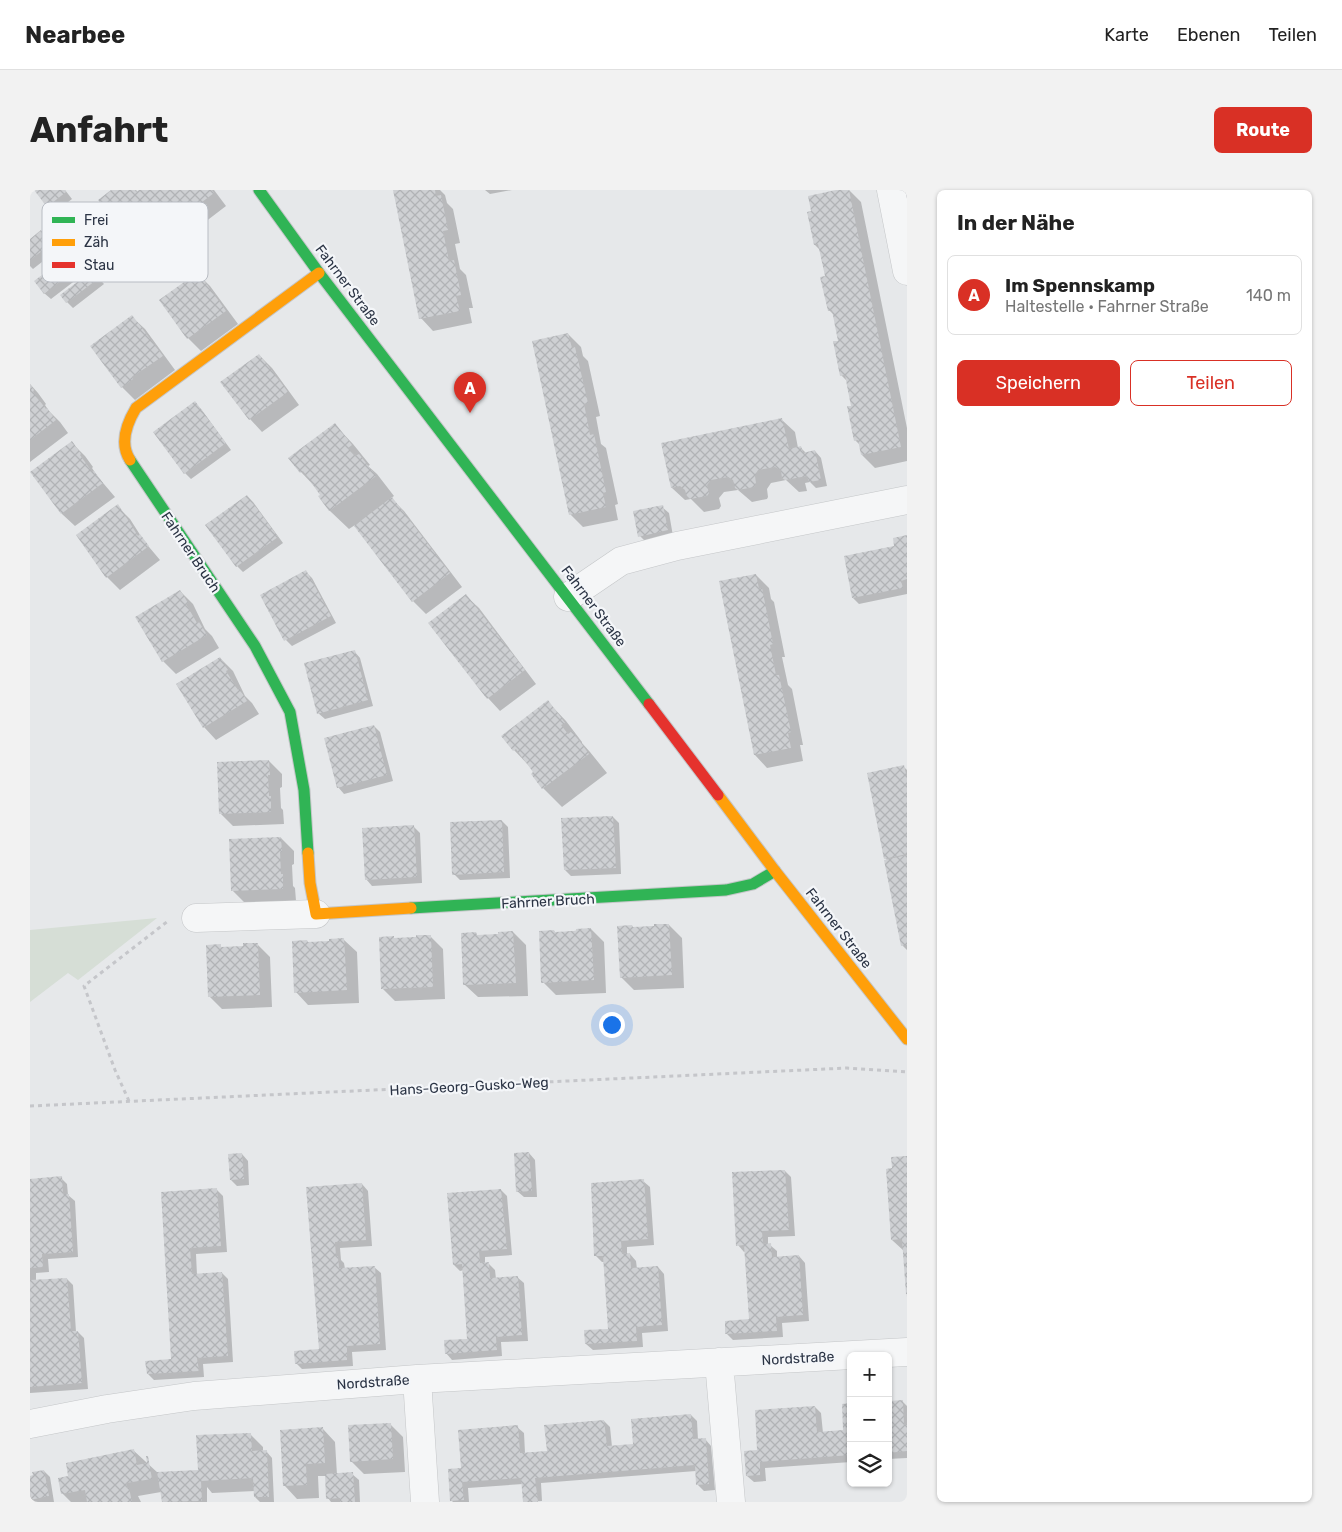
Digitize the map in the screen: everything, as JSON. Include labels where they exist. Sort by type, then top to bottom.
[{"type":"street","name":"Fahrner Straße","points":[[259,190],[319,273],[568,597],[775,871],[907,1039]]},
{"type":"street","points":[[891,190],[907,271]]},
{"type":"street","name":"Fahrner Bruch","points":[[316,914],[310,883],[304,790],[290,712],[255,646],[127,455],[125,440],[127,424],[136,408],[319,273]]},
{"type":"street","points":[[568,597],[621,561],[677,546],[907,500]]},
{"type":"street","name":"Fahrner Bruch","points":[[196,918],[316,914],[726,890],[753,884],[775,871]]},
{"type":"street","name":"Nordstraße","points":[[30,1424],[107,1409],[194,1396],[417,1379],[907,1352]]},
{"type":"street","points":[[719,1362],[730,1502]]},
{"type":"street","points":[[417,1379],[426,1502]]},
{"type":"path","points":[[129,1102],[84,986],[169,920],[196,918]]},
{"type":"path","name":"Hans-Georg-Gusko-Weg","points":[[30,1106],[847,1068],[907,1072]]},
{"type":"shaded area","points":[[157,918],[78,980],[68,973],[30,1002],[30,930]]},
{"type":"building","points":[[34,190],[65,190],[66,192],[53,202],[43,202]]},
{"type":"building","points":[[111,190],[135,190],[136,192],[139,190],[212,190],[214,193],[202,202],[100,202],[98,200]]},
{"type":"building","points":[[393,190],[435,190],[436,196],[441,195],[448,230],[443,231],[449,261],[454,260],[461,295],[456,296],[460,311],[419,319]]},
{"type":"building","points":[[836,190],[849,190],[901,447],[861,455],[858,440],[854,441],[847,406],[851,406],[845,375],[840,376],[833,341],[838,341],[832,310],[828,311],[820,277],[825,276],[818,244],[814,245],[807,212],[811,211],[808,196]]},
{"type":"building","points":[[41,230],[42,251],[30,260],[30,239]]},
{"type":"building","points":[[42,275],[42,282],[59,282],[44,294],[34,281]]},
{"type":"building","points":[[77,282],[94,282],[66,303],[60,295]]},
{"type":"building","points":[[184,282],[205,282],[226,311],[187,339],[159,300]]},
{"type":"building","points":[[132,315],[163,356],[132,377],[133,379],[121,388],[90,346]]},
{"type":"building","points":[[568,333],[572,348],[575,347],[588,403],[584,404],[590,435],[594,434],[606,492],[603,493],[606,507],[569,515],[532,341]]},
{"type":"building","points":[[259,354],[288,392],[249,420],[220,382]]},
{"type":"building","points":[[30,384],[34,390],[33,392],[56,420],[30,440]]},
{"type":"building","points":[[195,401],[226,443],[184,474],[153,432]]},
{"type":"building","points":[[782,418],[789,449],[801,446],[803,453],[815,450],[821,480],[809,482],[807,476],[785,480],[782,478],[781,470],[775,467],[758,470],[755,476],[756,483],[754,487],[738,490],[735,488],[733,480],[728,477],[711,480],[707,485],[709,493],[707,496],[690,499],[687,497],[685,490],[680,486],[671,488],[661,443]]},
{"type":"building","points":[[335,423],[352,445],[348,448],[355,456],[359,454],[376,476],[329,511],[303,471],[300,473],[288,458]]},
{"type":"building","points":[[72,441],[92,472],[94,471],[103,483],[61,514],[30,472]]},
{"type":"building","points":[[247,495],[278,537],[236,567],[205,525]]},
{"type":"building","points":[[392,497],[450,573],[412,602],[354,526]]},
{"type":"building","points":[[118,504],[138,536],[140,534],[149,546],[106,578],[76,535]]},
{"type":"building","points":[[663,505],[668,530],[638,537],[633,511]]},
{"type":"building","points":[[907,535],[907,579],[901,581],[903,588],[852,598],[844,556],[894,546],[893,538]]},
{"type":"building","points":[[306,570],[331,616],[284,641],[260,595]]},
{"type":"building","points":[[756,574],[759,589],[762,588],[773,644],[770,645],[776,675],[779,675],[791,732],[788,733],[791,748],[754,755],[719,581]]},
{"type":"building","points":[[180,590],[197,623],[199,622],[207,635],[162,662],[135,617]]},
{"type":"building","points":[[466,594],[525,670],[487,699],[428,623]]},
{"type":"building","points":[[355,650],[368,700],[317,714],[304,663]]},
{"type":"building","points":[[220,657],[228,670],[226,671],[247,701],[203,728],[176,684]]},
{"type":"building","points":[[548,700],[565,723],[561,725],[568,734],[572,731],[589,754],[542,789],[531,774],[533,772],[516,749],[513,751],[501,736]]},
{"type":"building","points":[[374,725],[387,775],[337,788],[324,738]]},
{"type":"building","points":[[269,760],[270,775],[268,775],[271,812],[219,814],[217,762]]},
{"type":"building","points":[[904,765],[907,778],[907,854],[884,859],[867,773]]},
{"type":"building","points":[[613,816],[616,868],[564,870],[561,818]]},
{"type":"building","points":[[502,820],[504,872],[452,875],[450,822]]},
{"type":"building","points":[[414,825],[417,877],[365,880],[362,828]]},
{"type":"building","points":[[281,837],[282,852],[280,852],[283,889],[231,891],[229,839]]},
{"type":"building","points":[[907,855],[907,945],[901,946],[884,860]]},
{"type":"building","points":[[654,924],[669,924],[672,975],[620,978],[617,926],[654,926]]},
{"type":"building","points":[[591,928],[594,980],[541,983],[539,931],[576,931],[576,929]]},
{"type":"building","points":[[513,931],[516,983],[463,985],[461,933],[476,932],[477,935]]},
{"type":"building","points":[[416,935],[431,935],[433,987],[381,989],[379,937],[416,937]]},
{"type":"building","points":[[344,938],[347,990],[294,993],[292,941],[329,941],[329,939]]},
{"type":"building","points":[[243,943],[258,943],[260,995],[208,997],[206,945],[221,944],[221,947],[243,946]]},
{"type":"building","points":[[529,1152],[532,1191],[516,1192],[514,1153]]},
{"type":"building","points":[[242,1153],[244,1179],[230,1180],[228,1154]]},
{"type":"building","points":[[907,1156],[906,1294],[902,1239],[891,1240],[886,1169],[892,1168],[891,1157]]},
{"type":"building","points":[[785,1170],[789,1230],[762,1231],[763,1244],[771,1243],[772,1257],[799,1255],[803,1315],[776,1317],[777,1331],[725,1334],[725,1321],[749,1319],[744,1245],[736,1246],[732,1172]]},
{"type":"building","points":[[62,1176],[63,1194],[69,1194],[73,1252],[42,1254],[43,1267],[30,1268],[30,1179]]},
{"type":"building","points":[[644,1179],[648,1239],[621,1241],[622,1254],[630,1253],[631,1268],[658,1266],[662,1325],[636,1327],[637,1341],[585,1344],[584,1330],[608,1329],[603,1256],[594,1256],[591,1183]]},
{"type":"building","points":[[362,1183],[366,1240],[335,1242],[336,1256],[338,1256],[339,1268],[375,1266],[380,1344],[347,1346],[347,1360],[295,1364],[294,1351],[319,1349],[306,1187]]},
{"type":"building","points":[[217,1188],[221,1246],[190,1248],[192,1274],[222,1272],[228,1356],[197,1358],[199,1371],[147,1374],[145,1361],[171,1359],[161,1192]]},
{"type":"building","points":[[501,1189],[507,1249],[479,1251],[480,1263],[489,1262],[490,1278],[518,1276],[522,1335],[496,1337],[497,1350],[445,1354],[444,1340],[467,1339],[462,1264],[453,1265],[447,1193]]},
{"type":"building","points":[[67,1278],[71,1331],[78,1331],[82,1383],[30,1387],[30,1280]]},
{"type":"building","points":[[903,1400],[904,1425],[907,1425],[907,1451],[892,1453],[892,1401]]},
{"type":"building","points":[[847,1403],[847,1455],[760,1462],[760,1475],[746,1476],[744,1451],[757,1450],[755,1410],[815,1406],[817,1432],[843,1430],[842,1404]]},
{"type":"building","points":[[691,1414],[693,1439],[706,1438],[709,1484],[696,1485],[695,1465],[535,1478],[538,1502],[523,1502],[521,1478],[462,1482],[464,1500],[450,1501],[448,1469],[461,1468],[458,1430],[518,1425],[520,1453],[547,1451],[544,1425],[604,1420],[607,1446],[633,1444],[631,1419]]},
{"type":"building","points":[[391,1423],[393,1459],[350,1462],[348,1425]]},
{"type":"building","points":[[323,1427],[325,1463],[306,1464],[307,1485],[283,1486],[280,1430]]},
{"type":"building","points":[[251,1433],[252,1451],[267,1450],[269,1497],[254,1497],[253,1478],[201,1481],[202,1501],[162,1502],[157,1472],[198,1470],[196,1435]]},
{"type":"building","points":[[134,1449],[137,1465],[147,1463],[146,1456],[148,1456],[152,1479],[126,1483],[132,1502],[87,1502],[85,1490],[61,1494],[58,1478],[68,1476],[66,1463]]},
{"type":"building","points":[[44,1470],[49,1496],[30,1500],[30,1476],[33,1475],[32,1472]]},
{"type":"building","points":[[353,1472],[355,1502],[340,1502],[340,1498],[326,1499],[325,1474]]},
{"type":"traffic: fast","points":[[259,190],[319,273],[649,704]]},
{"type":"traffic: fast","points":[[130,460],[255,646],[290,712],[304,790],[308,853]]},
{"type":"traffic: fast","points":[[411,908],[726,890],[753,884],[775,871]]},
{"type":"traffic: slow","points":[[130,460],[125,447],[125,433],[136,408],[319,273]]},
{"type":"traffic: slow","points":[[718,795],[907,1039]]},
{"type":"traffic: slow","points":[[308,853],[310,883],[316,914],[411,908]]},
{"type":"traffic: jam","points":[[649,704],[718,795]]},
{"type":"place","name":"Im Spennskamp","points":[[470,413]]}]
